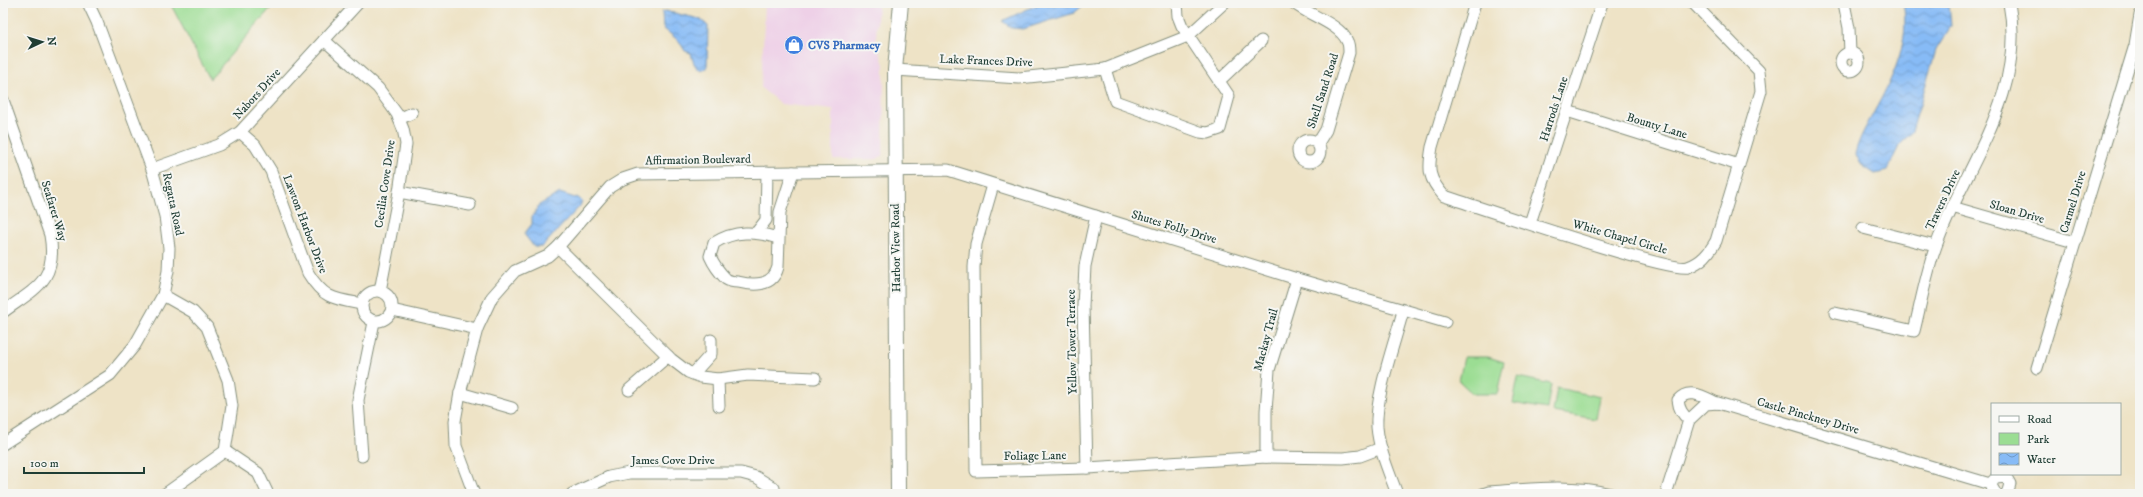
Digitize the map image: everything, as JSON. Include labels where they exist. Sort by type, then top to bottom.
[{"type":"main road","name":"Harbor View Road","points":[[898,494],[895,70],[901,3]]},
{"type":"street","name":"Regatta Road","points":[[3,444],[110,375],[135,345],[162,295],[168,271],[169,248],[165,216],[152,169],[97,22],[88,3]]},
{"type":"street","name":"Nabors Drive","points":[[152,169],[219,145],[240,132],[358,3]]},
{"type":"street","points":[[1105,69],[1115,101],[1200,132],[1208,133],[1220,129],[1229,96],[1188,36],[1178,16],[1178,3]]},
{"type":"street","name":"Lake Frances Drive","points":[[895,70],[1019,78],[1105,69],[1188,36],[1224,3]]},
{"type":"street","name":"Shell Sand Road","points":[[1294,3],[1302,10],[1339,30],[1348,41],[1349,53],[1326,130],[1318,143]]},
{"type":"street","name":"White Chapel Circle","points":[[1475,3],[1432,147],[1428,168],[1433,184],[1444,196],[1648,261],[1687,268],[1705,258],[1716,241],[1761,91],[1759,71],[1693,3]]},
{"type":"street","name":"Harrods Lane","points":[[1530,223],[1602,3]]},
{"type":"street","points":[[1844,3],[1849,28],[1850,53]]},
{"type":"street","name":"Travers Drive","points":[[1835,313],[1914,331],[1936,246],[1952,207],[1999,110],[2010,70],[2012,34],[2009,3]]},
{"type":"street","name":"Carmel Drive","points":[[2037,368],[2074,242],[2138,45],[2140,15]]},
{"type":"street","name":"Cecilia Cove Drive","points":[[324,40],[378,88],[389,101],[399,119],[406,144],[399,192],[380,291]]},
{"type":"street","points":[[1219,81],[1261,40]]},
{"type":"street","name":"Seafarer Way","points":[[3,100],[50,235],[53,251],[52,266],[44,280],[3,312]]},
{"type":"street","name":"Bounty Lane","points":[[1567,111],[1739,165]]},
{"type":"street","points":[[399,119],[412,113]]},
{"type":"street","name":"Lawton Harbor Drive","points":[[240,132],[255,145],[271,171],[308,273],[314,282],[332,299],[362,304]]},
{"type":"street","name":"Shutes Folly Drive","points":[[895,171],[948,170],[1297,279],[1445,322]]},
{"type":"street","name":"Affirmation Boulevard","points":[[474,494],[456,446],[455,421],[460,393],[477,329],[492,297],[503,282],[515,271],[548,256],[558,247],[610,187],[623,179],[638,174],[895,171]]},
{"type":"street","points":[[756,233],[766,220],[767,172]]},
{"type":"street","points":[[778,238],[756,233],[735,233],[725,236],[714,243],[710,256],[715,266],[727,280],[748,285],[770,281],[776,275],[778,267],[778,238],[781,226],[780,212],[793,172]]},
{"type":"street","name":"Foliage Lane","points":[[993,185],[976,244],[974,267],[976,471],[1087,468],[1266,457],[1360,456],[1380,448]]},
{"type":"street","points":[[399,192],[470,205]]},
{"type":"street","name":"Sloan Drive","points":[[1952,207],[2074,242]]},
{"type":"street","name":"Yellow Tower Terrace","points":[[1087,468],[1083,306],[1085,266],[1096,216]]},
{"type":"street","points":[[1863,228],[1936,246]]},
{"type":"street","points":[[558,247],[668,356],[688,372],[718,379],[748,375],[815,378]]},
{"type":"street","name":"Mackay Trail","points":[[1266,457],[1266,411],[1269,370],[1297,279]]},
{"type":"street","points":[[380,291],[390,298],[392,310],[385,320],[374,322],[364,315],[362,304],[363,299],[370,292],[380,291]]},
{"type":"street","points":[[162,295],[193,312],[207,327],[228,380],[232,406],[225,451],[165,494]]},
{"type":"street","points":[[392,310],[477,329]]},
{"type":"street","points":[[1397,494],[1380,448],[1377,426],[1380,395],[1403,311]]},
{"type":"street","points":[[362,456],[353,400],[374,322]]},
{"type":"street","points":[[693,374],[711,354],[711,340]]},
{"type":"street","points":[[630,390],[668,356]]},
{"type":"street","points":[[718,379],[719,406]]},
{"type":"street","points":[[460,393],[512,408]]},
{"type":"street","name":"Castle Pinckney Drive","points":[[1689,420],[1682,414],[1678,406],[1678,400],[1681,396],[1694,393],[1718,403],[1993,490]]},
{"type":"street","points":[[1666,494],[1689,420],[1706,404],[1718,403]]},
{"type":"street","points":[[225,451],[258,473],[268,494]]},
{"type":"street","name":"James Cove Drive","points":[[572,494],[609,477],[629,473],[741,473],[756,477],[774,488]]},
{"type":"street","points":[[1993,490],[1996,478],[2006,477],[2010,484],[2007,494]]},
{"type":"street","points":[[1482,494],[1489,492],[1562,486],[1591,489],[1611,494]]},
{"type":"shaded area","points":[[765,3],[878,3],[876,39],[884,65],[883,155],[877,159],[833,159],[833,110],[781,104],[761,88]]},
{"type":"green space","points":[[170,3],[275,3],[210,79]]},
{"type":"green space","points":[[1464,357],[1488,357],[1504,362],[1497,394],[1473,394],[1459,381]]},
{"type":"green space","points":[[1518,377],[1551,384],[1547,409],[1513,403]]},
{"type":"green space","points":[[1557,388],[1600,397],[1596,419],[1553,412]]},
{"type":"water","points":[[1041,3],[1086,3],[1074,13],[1023,29],[1012,28],[1002,21]]},
{"type":"water","points":[[1903,3],[1949,3],[1951,26],[1936,50],[1912,131],[1899,146],[1887,171],[1875,174],[1863,166],[1855,154],[1861,138],[1887,87],[1898,60],[1904,32],[1905,18]]},
{"type":"water","points":[[666,11],[700,19],[708,26],[707,67],[701,71],[695,65],[691,53],[685,51],[679,41],[663,28],[662,12]]},
{"type":"water","points":[[560,193],[575,198],[577,197],[582,201],[580,206],[542,247],[534,247],[524,234],[532,224],[532,217],[539,205]]},
{"type":"place","name":"CVS Pharmacy","points":[[794,45]]}]
